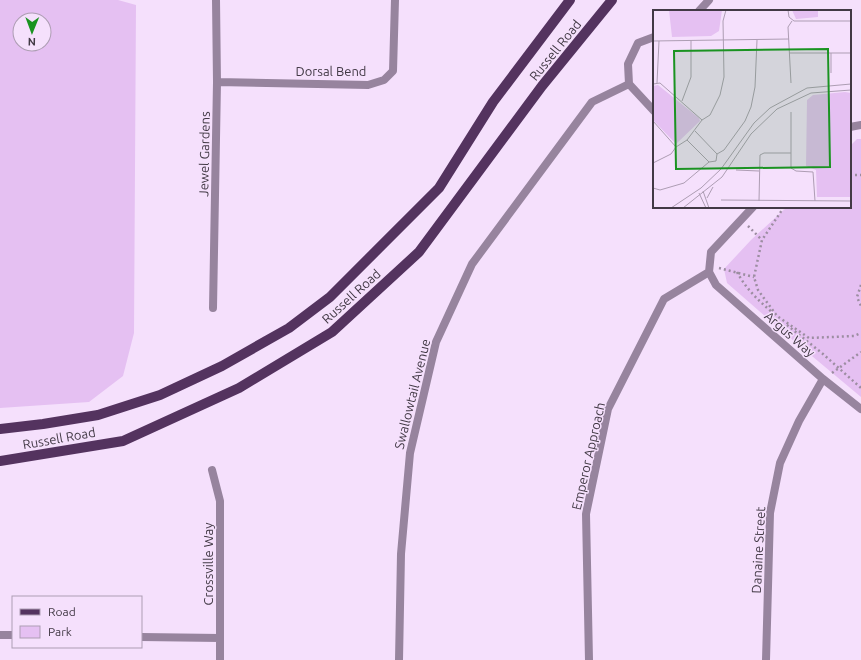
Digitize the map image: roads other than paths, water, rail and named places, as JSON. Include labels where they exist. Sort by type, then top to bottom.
[{"type":"main road","name":"Russell Road","points":[[0,429],[98,415],[160,395],[222,366],[290,328],[330,297],[439,188],[493,102],[570,0]]},
{"type":"main road","name":"Russell Road","points":[[0,461],[123,441],[239,388],[332,332],[419,252],[542,86],[612,0]]},
{"type":"street","name":"Jewel Gardens","points":[[213,308],[217,82],[216,0]]},
{"type":"street","name":"Dorsal Bend","points":[[217,82],[368,85],[384,80],[393,71],[395,0]]},
{"type":"street","points":[[700,10],[709,0]]},
{"type":"street","points":[[653,37],[638,43],[628,64],[629,84],[653,110]]},
{"type":"street","name":"Swallowtail Avenue","points":[[398,660],[401,554],[410,453],[436,342],[472,264],[592,102],[629,84]]},
{"type":"street","points":[[851,127],[861,126]]},
{"type":"street","points":[[709,269],[711,252],[742,219],[749,209]]},
{"type":"street","name":"Argus Way","points":[[709,269],[716,285],[823,379],[861,409]]},
{"type":"street","name":"Emperor Approach","points":[[589,660],[586,514],[608,409],[664,298],[709,269]]},
{"type":"street","name":"Danaine Street","points":[[766,660],[770,513],[780,463],[799,421],[823,379]]},
{"type":"street","name":"Crossville Way","points":[[212,470],[220,501],[220,660]]},
{"type":"street","points":[[0,635],[12,635]]},
{"type":"street","points":[[142,637],[220,638]]}]
